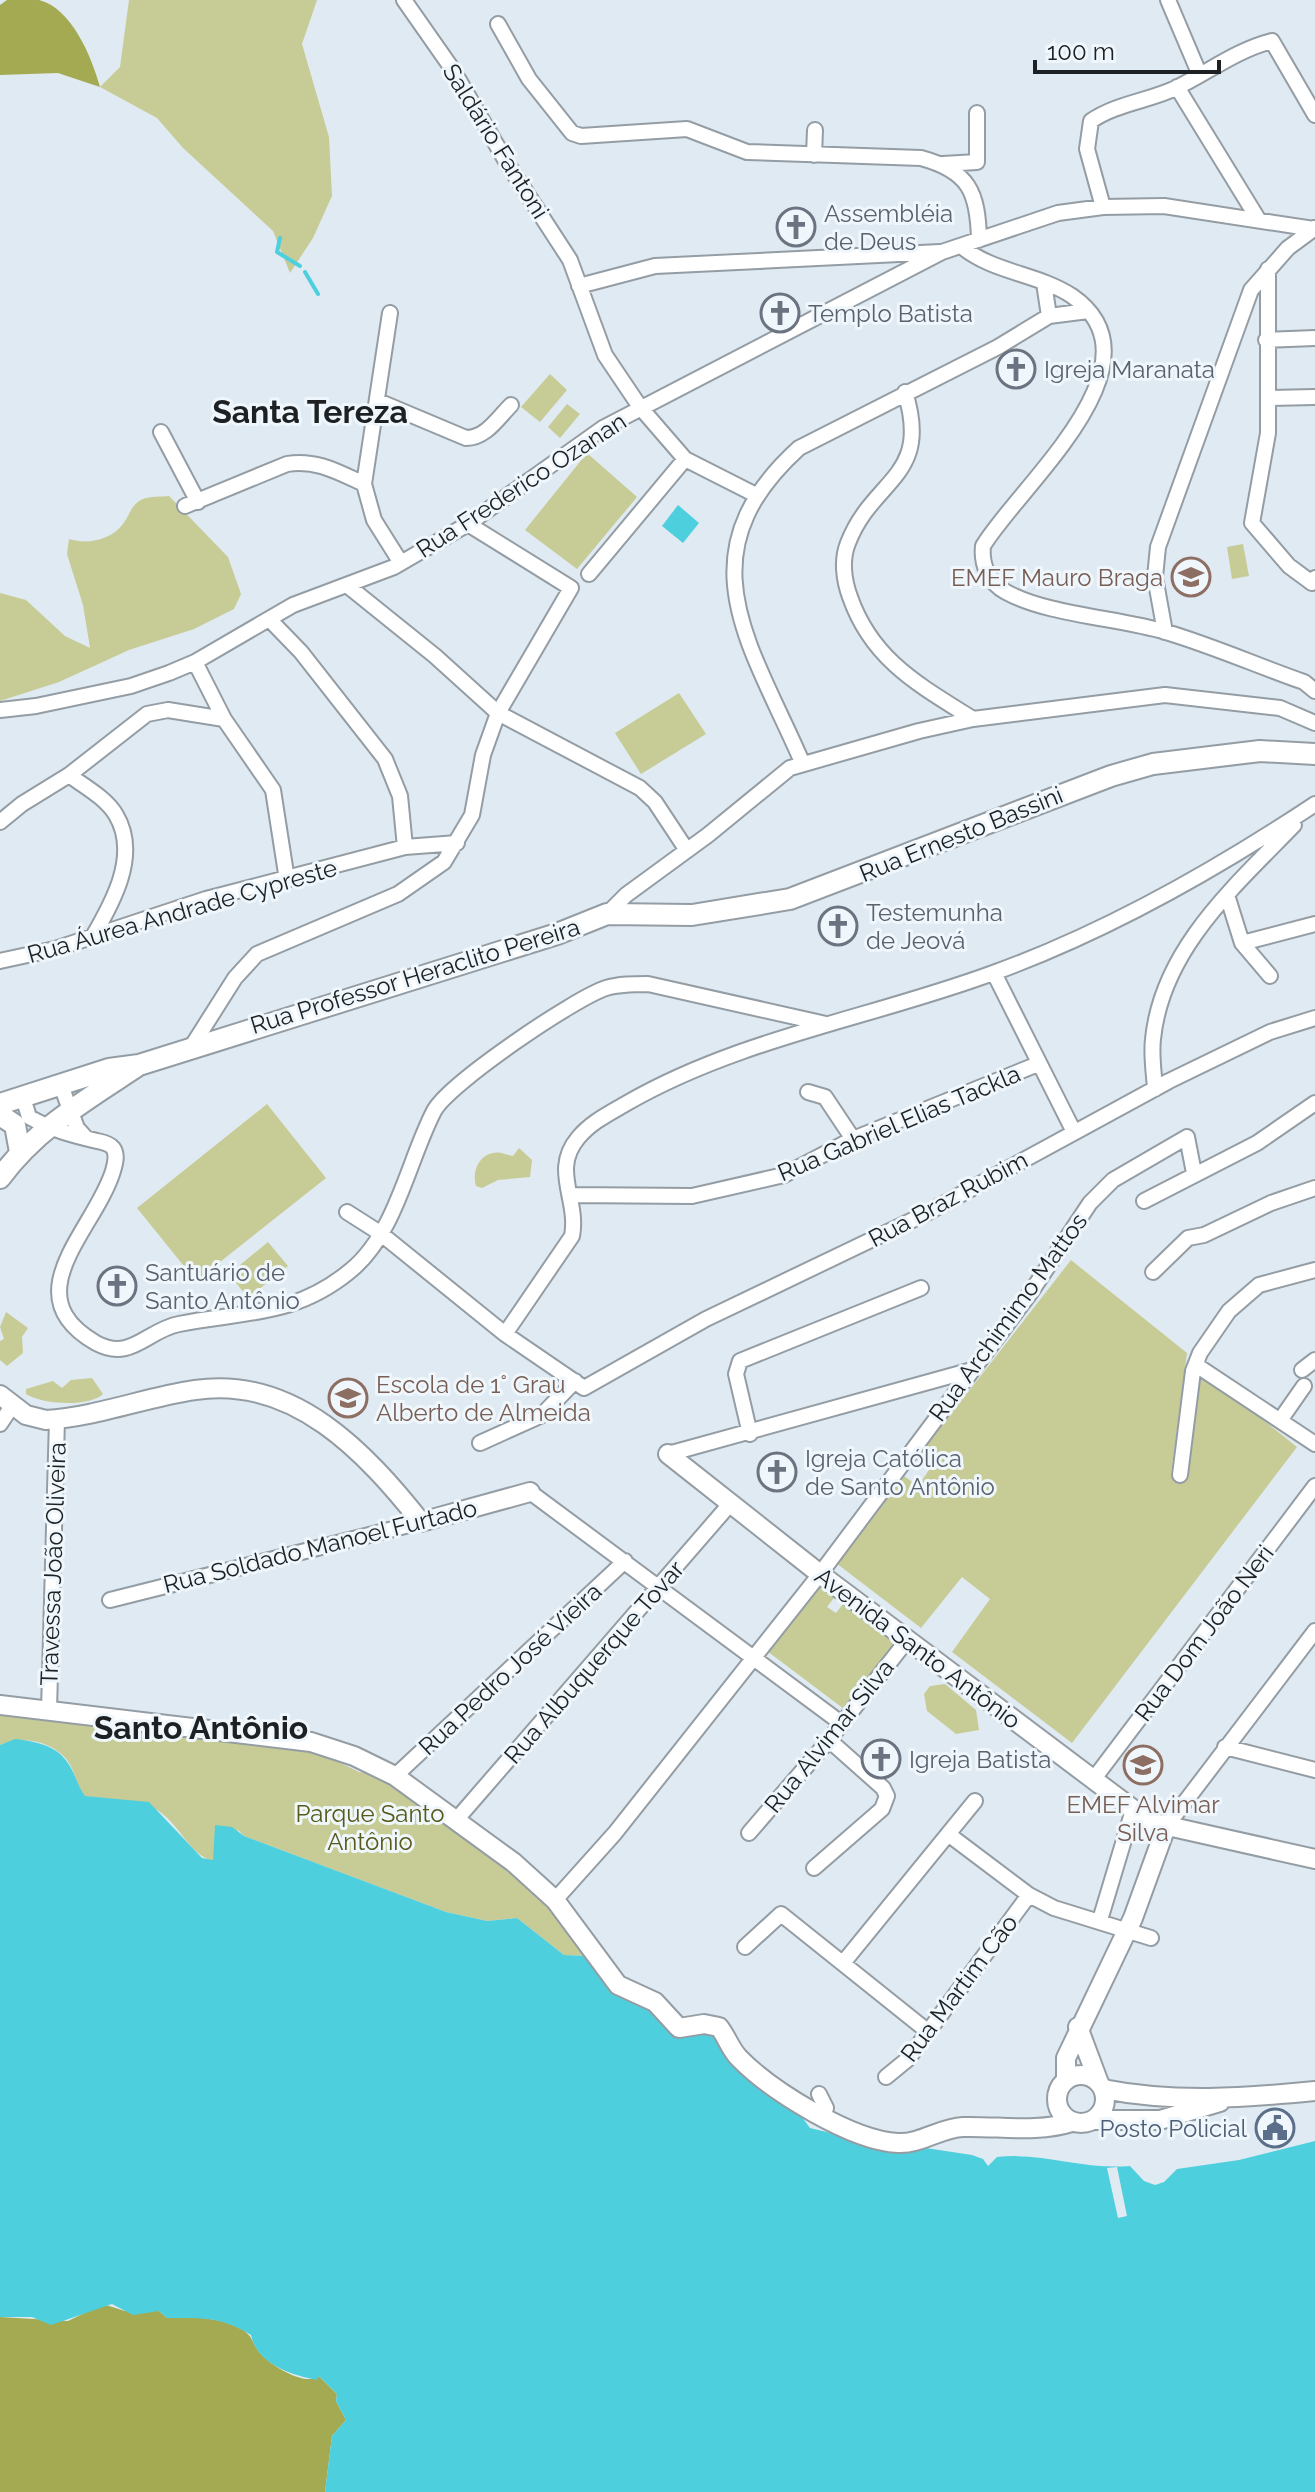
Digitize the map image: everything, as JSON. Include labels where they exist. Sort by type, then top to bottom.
[{"type":"main road","name":"Rua Ernesto Bassini","points":[[607,914],[692,915],[790,899],[1111,776],[1153,764],[1260,751],[1315,754]]},
{"type":"main road","name":"Rua Professor Heraclito Pereira","points":[[0,1104],[109,1069],[139,1065],[557,934],[607,914]]},
{"type":"main road","points":[[0,1178],[20,1152],[48,1127],[139,1065]]},
{"type":"main road","points":[[0,1115],[15,1125],[20,1136],[20,1152]]},
{"type":"street","name":"Saldário Fantoni","points":[[404,0],[453,70],[500,152],[562,247],[605,355],[640,407],[685,459]]},
{"type":"street","points":[[1168,0],[1199,73]]},
{"type":"street","points":[[498,24],[529,79],[572,133],[581,136],[687,129],[747,152],[921,158],[943,164],[977,162],[977,113]]},
{"type":"street","points":[[1103,207],[1087,149],[1091,121],[1103,113],[1177,87],[1243,50],[1272,41],[1315,115]]},
{"type":"street","points":[[1177,87],[1258,219]]},
{"type":"street","points":[[814,155],[815,130]]},
{"type":"street","points":[[943,164],[963,178],[975,196],[979,240]]},
{"type":"street","name":"Rua Frederico Ozanan","points":[[0,710],[36,706],[131,686],[195,662],[293,605],[401,563],[468,524],[591,435],[942,252],[1058,213],[1103,207],[1164,206],[1314,228]]},
{"type":"street","points":[[1165,632],[1155,577],[1158,547],[1244,307],[1268,269],[1314,228]]},
{"type":"street","points":[[961,246],[985,263],[1074,297],[1097,325],[1105,357],[1097,392],[983,546],[982,559],[995,583],[1007,592],[1165,632],[1304,682],[1315,691]]},
{"type":"street","points":[[579,286],[655,266],[942,252]]},
{"type":"street","points":[[1268,269],[1268,433],[1252,523],[1289,566],[1314,581]]},
{"type":"street","points":[[1044,283],[1049,316]]},
{"type":"street","points":[[802,762],[741,622],[733,593],[739,536],[756,495],[775,470],[799,448],[998,347],[1049,316],[1088,311]]},
{"type":"street","points":[[390,313],[364,484],[374,520],[401,563]]},
{"type":"street","points":[[1266,340],[1315,338]]},
{"type":"street","points":[[905,392],[914,438],[908,458],[848,543],[844,572],[847,589],[859,623],[884,657],[973,719]]},
{"type":"street","points":[[1269,398],[1315,397]]},
{"type":"street","points":[[378,401],[466,438],[476,438],[485,432],[511,405]]},
{"type":"street","points":[[161,432],[192,504],[287,464],[301,462],[324,465],[364,484]]},
{"type":"street","points":[[589,574],[685,459],[756,495]]},
{"type":"street","points":[[192,1046],[235,978],[257,954],[398,894],[444,862],[472,815],[483,755],[498,713],[571,588],[468,524]]},
{"type":"street","points":[[348,586],[435,656],[498,713],[640,788],[655,802],[686,849]]},
{"type":"street","points":[[269,619],[301,652],[385,759],[400,796],[405,847]]},
{"type":"street","points":[[195,662],[224,719],[273,790],[287,880]]},
{"type":"street","name":"Rua Professor Heraclito Pereira","points":[[607,914],[626,895],[802,762],[973,719],[1165,695],[1280,708],[1315,723]]},
{"type":"street","points":[[0,822],[22,804],[69,775],[147,714],[197,712],[224,719]]},
{"type":"street","points":[[69,775],[117,816],[123,836],[123,873],[92,938]]},
{"type":"street","points":[[1155,1089],[1152,1041],[1161,1001],[1184,949],[1211,909],[1315,804]]},
{"type":"street","points":[[505,1334],[563,1254],[572,1236],[575,1221],[564,1178],[564,1162],[577,1138],[599,1119],[672,1079],[826,1024],[994,973],[1186,885],[1315,804]]},
{"type":"street","name":"Rua Áurea Andrade Cypreste","points":[[0,961],[92,938],[206,899],[405,847],[457,843]]},
{"type":"street","points":[[1227,895],[1242,943],[1270,976]]},
{"type":"street","points":[[1242,943],[1315,924]]},
{"type":"street","points":[[994,973],[1074,1132]]},
{"type":"street","points":[[29,1094],[25,1104],[29,1117],[68,1136],[85,1137],[113,1148],[117,1159],[101,1200],[59,1273],[57,1291],[65,1314],[74,1326],[98,1344],[127,1350],[176,1324],[263,1313],[297,1302],[353,1269],[380,1233],[434,1111],[445,1096],[555,1015],[605,989],[648,984],[826,1024]]},
{"type":"street","name":"Rua Braz Rubim","points":[[480,1443],[542,1415],[579,1384],[923,1215],[1155,1089],[1270,1032],[1315,1018]]},
{"type":"street","name":"Rua Gabriel Elias Tackla","points":[[570,1195],[692,1196],[784,1175],[853,1139],[1038,1064]]},
{"type":"street","points":[[60,1083],[77,1128],[85,1137]]},
{"type":"street","points":[[808,1092],[825,1097],[853,1139]]},
{"type":"street","points":[[1144,1201],[1257,1143],[1315,1103]]},
{"type":"street","name":"Rua Archimimo Mattos","points":[[555,1900],[615,1833],[820,1574],[973,1370],[1100,1192],[1113,1180],[1187,1137],[1194,1173]]},
{"type":"street","points":[[1153,1272],[1188,1238],[1204,1235],[1271,1203],[1315,1188]]},
{"type":"street","points":[[347,1212],[380,1233],[505,1334],[579,1384]]},
{"type":"street","points":[[1180,1475],[1200,1353],[1229,1311],[1250,1291],[1269,1280],[1315,1270]]},
{"type":"street","points":[[750,1434],[736,1364],[921,1288]]},
{"type":"street","points":[[1302,1370],[1315,1360]]},
{"type":"street","points":[[1196,1365],[1313,1439]]},
{"type":"street","points":[[668,1454],[750,1434],[973,1370]]},
{"type":"street","points":[[1281,1419],[1304,1386]]},
{"type":"street","points":[[0,1424],[6,1400],[36,1419],[57,1419],[198,1389],[232,1388],[298,1409],[337,1431],[370,1460],[421,1522]]},
{"type":"street","name":"Travessa João Oliveira","points":[[49,1710],[57,1419]]},
{"type":"street","name":"Avenida Santo Antônio","points":[[668,1454],[820,1574],[1150,1822],[1315,1859]]},
{"type":"street","name":"Rua Dom João Neri","points":[[1093,1780],[1315,1486]]},
{"type":"street","points":[[530,1492],[841,1723]]},
{"type":"street","name":"Rua Soldado Manoel Furtado","points":[[110,1600],[530,1492]]},
{"type":"street","name":"Rua Albuquerque Tovar","points":[[457,1819],[730,1504]]},
{"type":"street","name":"Rua Pedro José Vieira","points":[[395,1776],[625,1561]]},
{"type":"street","points":[[1072,2122],[1060,2111],[1066,2058],[1078,2027],[1127,1930],[1166,1827],[1315,1631]]},
{"type":"street","name":"Rua Alvimar Silva","points":[[749,1833],[829,1740],[908,1639]]},
{"type":"street","points":[[0,1705],[311,1742],[354,1756],[395,1776],[457,1819],[555,1900],[593,1947],[618,1985],[655,2002],[679,2028],[704,2024],[719,2027],[744,2063],[823,2118],[856,2134],[897,2143],[911,2142],[949,2128],[1048,2128],[1094,2120],[1160,2120],[1226,2099]]},
{"type":"street","points":[[814,1868],[882,1809],[887,1796],[866,1771],[829,1740]]},
{"type":"street","points":[[1225,1747],[1315,1770]]},
{"type":"street","points":[[843,1963],[975,1801]]},
{"type":"street","points":[[1100,1920],[1133,1810]]},
{"type":"street","points":[[948,1834],[1029,1895],[1054,1908],[1151,1938]]},
{"type":"street","name":"Rua Martim Cão","points":[[886,2077],[908,2059],[926,2030],[1029,1895]]},
{"type":"street","points":[[745,1947],[781,1914],[926,2030]]},
{"type":"street","points":[[1078,2027],[1101,2086],[1104,2106],[1094,2120]]},
{"type":"street","points":[[1029,2128],[1062,2087],[1082,2075],[1101,2086],[1138,2095],[1226,2099],[1315,2091]]},
{"type":"street","points":[[819,2094],[826,2108],[823,2118]]},
{"type":"green space","points":[[7,0],[39,0],[61,13],[71,23],[86,49],[100,87],[58,73],[0,75],[0,5]]},
{"type":"green space","points":[[129,0],[317,0],[302,44],[329,137],[332,196],[313,238],[290,273],[273,231],[183,148],[157,118],[100,87],[120,67]]},
{"type":"green space","points":[[550,374],[567,390],[540,422],[521,407]]},
{"type":"green space","points":[[567,404],[580,414],[560,438],[548,427]]},
{"type":"green space","points":[[587,453],[637,497],[577,569],[525,530]]},
{"type":"green space","points":[[169,496],[228,557],[241,594],[234,609],[194,629],[129,650],[59,682],[0,701],[0,593],[26,600],[65,636],[90,648],[83,605],[67,554],[69,539],[91,541],[112,534],[139,501]]},
{"type":"green space","points":[[1243,544],[1249,576],[1232,579],[1227,547]]},
{"type":"green space","points":[[679,693],[706,734],[641,774],[615,733]]},
{"type":"green space","points":[[267,1104],[326,1178],[196,1281],[137,1208]]},
{"type":"green space","points":[[519,1148],[532,1160],[530,1177],[498,1180],[482,1188],[476,1186],[475,1171],[483,1158],[496,1153],[513,1156]]},
{"type":"green space","points":[[268,1242],[288,1266],[248,1298],[229,1274]]},
{"type":"green space","points":[[1071,1260],[1187,1353],[1171,1474],[1183,1478],[1199,1369],[1297,1447],[1072,1743],[952,1652],[990,1599],[962,1577],[921,1628],[836,1563],[904,1476],[918,1486],[929,1470],[916,1459]]},
{"type":"green space","points":[[6,1312],[28,1328],[22,1337],[23,1353],[7,1366],[0,1360],[0,1341],[4,1339],[0,1327]]},
{"type":"green space","points":[[92,1378],[103,1394],[88,1401],[54,1402],[26,1394],[26,1389],[53,1381],[62,1388],[71,1380]]},
{"type":"green space","points":[[826,1578],[841,1589],[827,1607],[836,1613],[850,1595],[900,1636],[844,1709],[767,1651]]},
{"type":"green space","points":[[945,1684],[976,1710],[979,1730],[956,1734],[927,1711],[924,1694],[930,1686]]},
{"type":"green space","name":"Parque Santo Antônio","points":[[0,1711],[323,1754],[359,1772],[386,1775],[550,1901],[588,1956],[564,1955],[517,1918],[487,1921],[446,1912],[244,1836],[238,1830],[213,1861],[196,1851],[162,1813],[153,1808],[128,1801],[84,1796],[70,1764],[53,1748],[26,1740],[0,1745]]},
{"type":"green space","points":[[103,2304],[125,2311],[159,2311],[167,2318],[196,2318],[232,2325],[245,2331],[260,2353],[280,2369],[306,2379],[319,2376],[337,2394],[336,2401],[346,2420],[332,2436],[325,2492],[0,2492],[0,2317],[68,2321]]},
{"type":"water","points":[[678,505],[699,523],[683,543],[662,526]]},
{"type":"water","points":[[15,1739],[42,1744],[57,1751],[68,1764],[85,1796],[149,1802],[202,1858],[213,1860],[215,1825],[232,1827],[244,1836],[446,1912],[487,1921],[517,1918],[564,1955],[588,1956],[664,2018],[713,2028],[790,2101],[810,2128],[889,2147],[906,2145],[972,2155],[983,2159],[988,2166],[997,2157],[1014,2156],[1097,2166],[1130,2166],[1144,2181],[1155,2185],[1164,2182],[1177,2169],[1239,2160],[1315,2141],[1315,2492],[325,2492],[332,2436],[346,2420],[336,2401],[337,2394],[319,2376],[317,2380],[297,2375],[268,2361],[254,2345],[251,2335],[240,2329],[210,2319],[167,2318],[159,2311],[133,2315],[112,2304],[51,2325],[32,2317],[0,2317],[0,1745]]},
{"type":"pier","points":[[1117,2167],[1127,2216],[1118,2218],[1107,2168]]},
{"type":"waterway","points":[[280,238],[277,252],[300,266]]},
{"type":"waterway","points":[[305,272],[318,294]]},
{"type":"place","name":"Assembléia de Deus","points":[[796,227]]},
{"type":"place","name":"Templo Batista","points":[[780,313]]},
{"type":"place","name":"Igreja Maranata","points":[[1016,369]]},
{"type":"place","name":"EMEF Mauro Braga","points":[[1191,577]]},
{"type":"place","name":"Testemunha de Jeová","points":[[838,926]]},
{"type":"place","name":"Santuário de Santo Antônio","points":[[117,1286]]},
{"type":"place","name":"Escola de 1˚ Grau Alberto de Almeida","points":[[348,1398]]},
{"type":"place","name":"Igreja Católica de Santo Antônio","points":[[777,1472]]},
{"type":"place","name":"Igreja Batista","points":[[881,1759]]},
{"type":"place","name":"EMEF Alvimar Silva","points":[[1143,1765]]},
{"type":"place","name":"Posto Policial","points":[[1275,2128]]},
{"type":"district","name":"Santa Tereza","points":[[310,411]]},
{"type":"district","name":"Santo Antônio","points":[[201,1727]]}]
